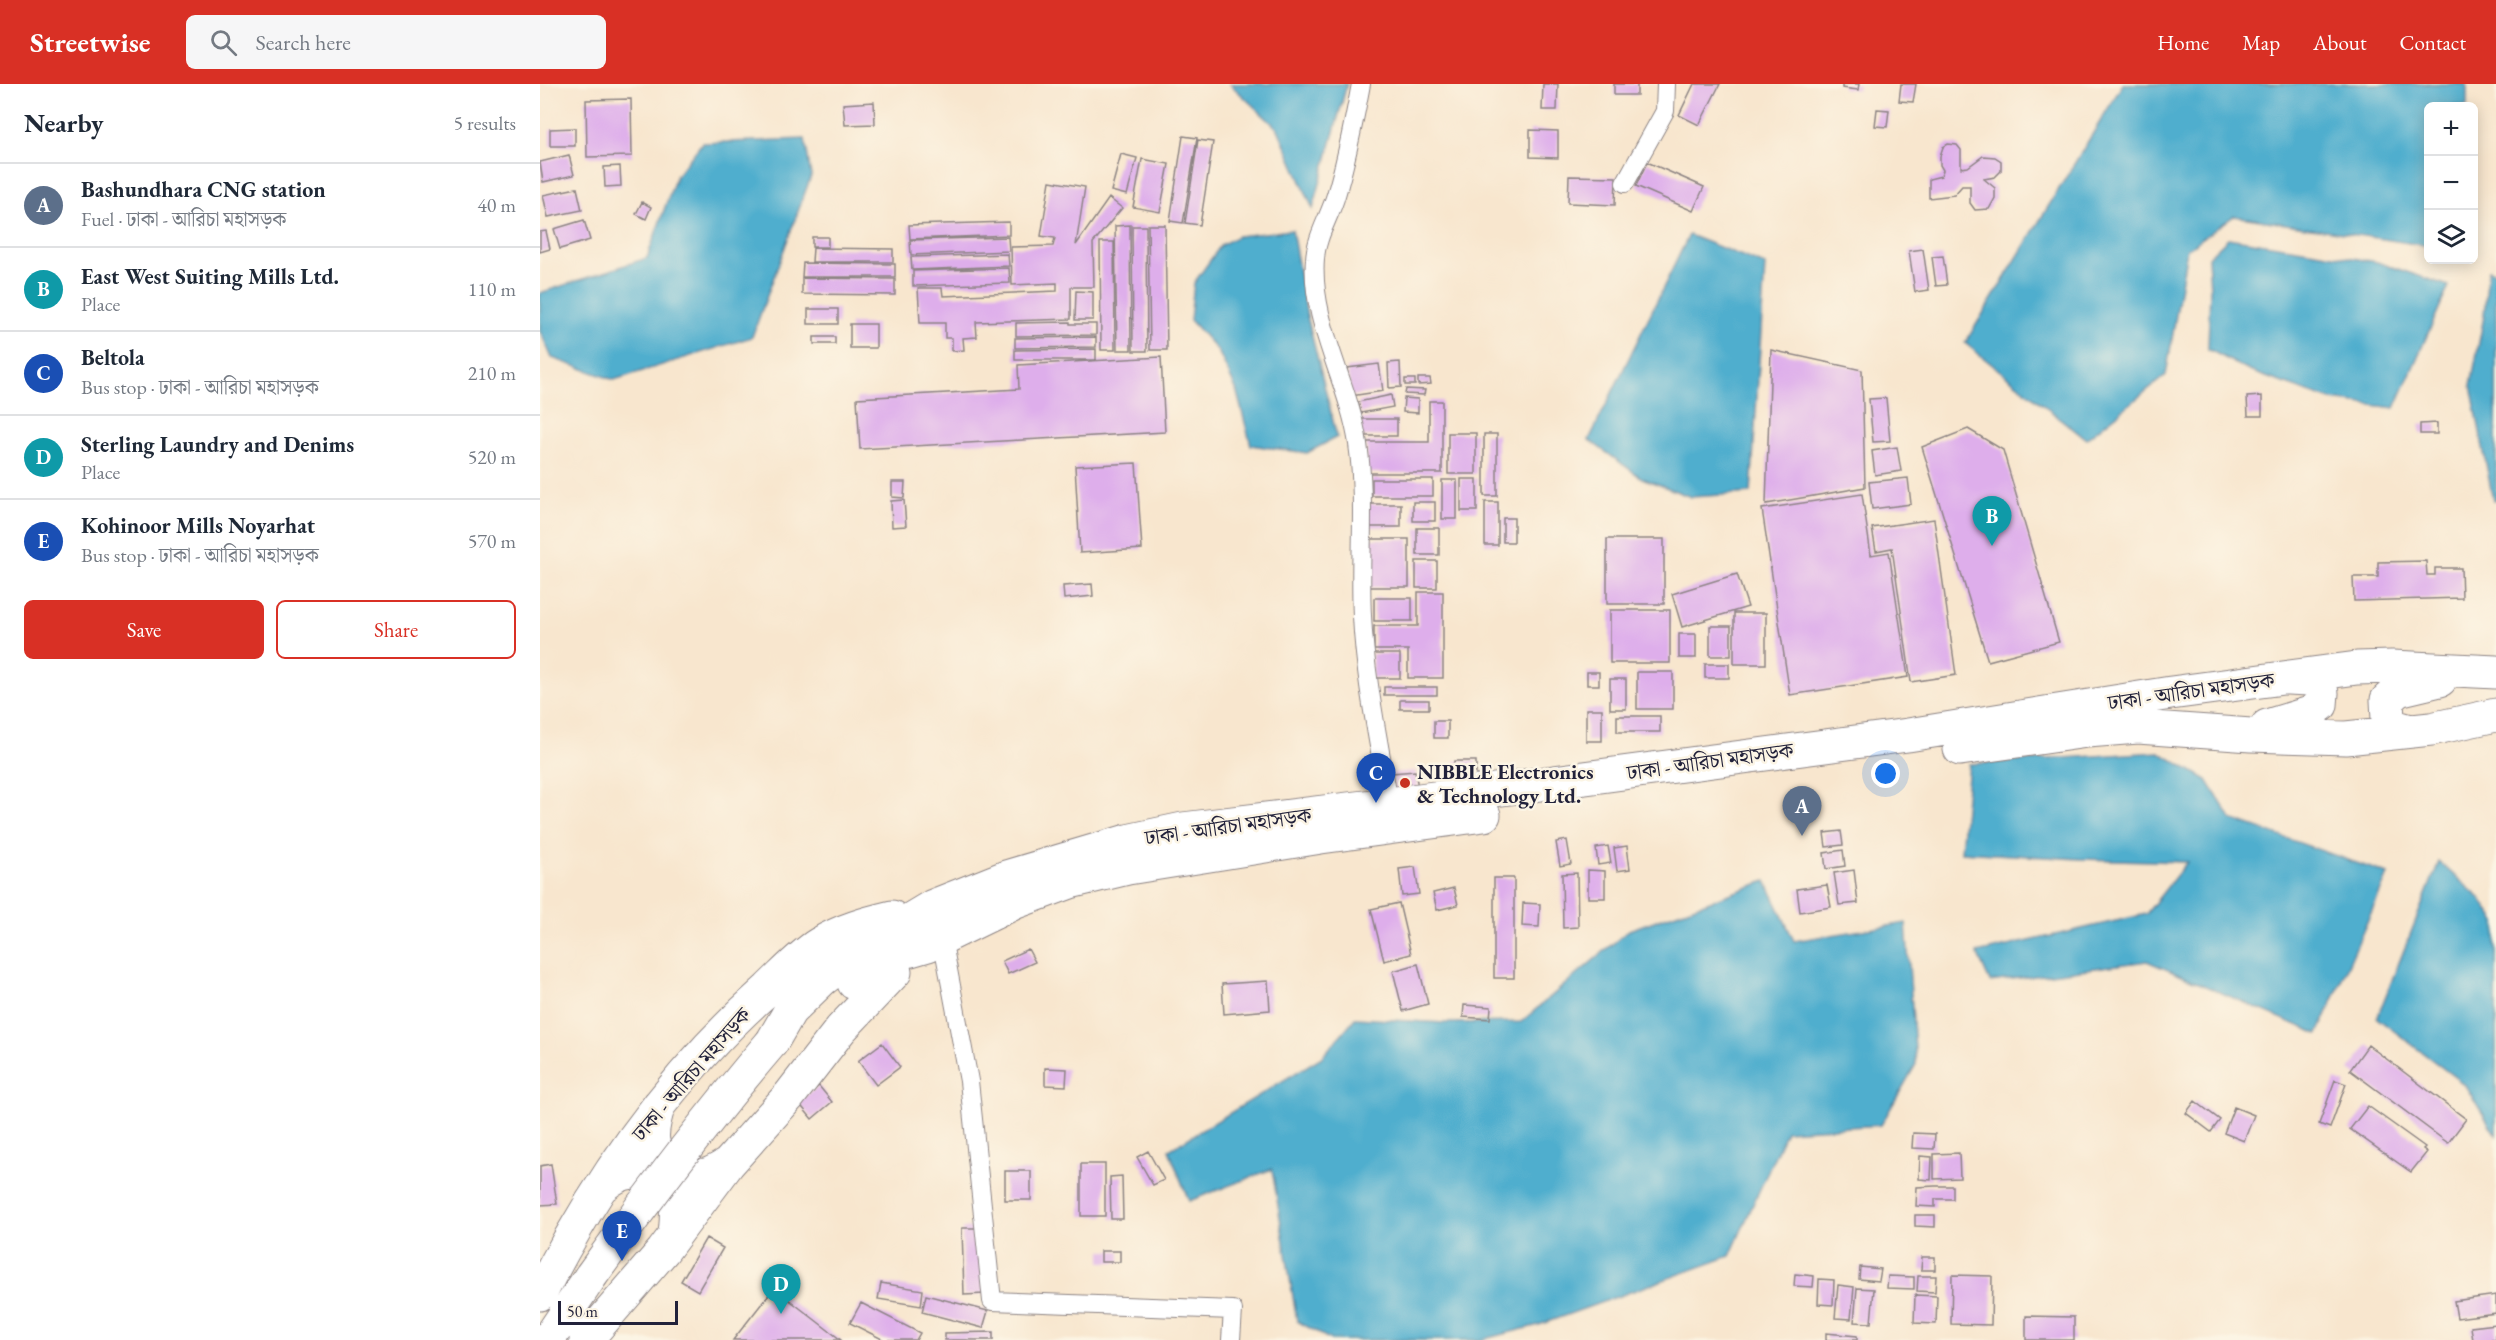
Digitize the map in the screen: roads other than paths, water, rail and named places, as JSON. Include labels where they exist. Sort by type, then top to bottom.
[{"type":"highway","name":"ঢাকা - আরিচা মহাসড়ক","points":[[544,1272],[659,1105],[736,1017],[818,944],[840,933],[877,920],[933,906],[1006,876],[1127,841],[1183,830],[1908,735],[2171,693],[2357,668],[2392,667],[2488,673]]},
{"type":"highway","points":[[2410,731],[2397,727],[2388,720],[2387,700],[2398,690],[2488,673]]},
{"type":"highway","points":[[2233,734],[2310,713],[2321,705],[2322,693],[2319,684],[2309,680],[2288,678]]},
{"type":"highway","points":[[548,1340],[665,1173],[714,1110],[772,1042],[799,1025],[877,965],[935,942],[1016,902],[1070,882],[1128,868],[1321,837],[2086,731],[2138,727],[2233,734],[2346,738],[2410,731],[2496,715]]},
{"type":"highway","name":"ঢাকা - আরিচা মহাসড়ক","points":[[772,1042],[790,1011],[823,979],[868,945],[933,906]]},
{"type":"highway","points":[[587,1340],[675,1234],[728,1164],[789,1096],[849,1021],[879,987],[935,942]]},
{"type":"highway","points":[[659,1105],[654,1122],[654,1142],[658,1153],[685,1172],[696,1175],[709,1174],[728,1164]]},
{"type":"highway","points":[[604,1185],[616,1176],[628,1172],[640,1172],[656,1180],[674,1199],[678,1214],[675,1234]]},
{"type":"street","points":[[1361,84],[1336,194],[1315,258],[1315,278],[1325,330],[1348,400],[1358,442],[1361,472],[1361,603],[1364,649],[1389,804]]},
{"type":"street","points":[[1625,183],[1665,111],[1665,84]]},
{"type":"street","points":[[935,942],[969,1081],[992,1300],[1233,1310],[1231,1340]]},
{"type":"water","points":[[1230,84],[1347,84],[1313,209],[1278,129]]},
{"type":"water","points":[[2123,84],[2467,84],[2467,102],[2424,102],[2424,245],[2234,216],[2187,249],[2166,375],[2086,439],[1965,343]]},
{"type":"water","points":[[805,139],[811,176],[752,337],[614,380],[552,358],[540,331],[540,293],[647,258],[676,176],[702,143]]},
{"type":"water","points":[[1292,230],[1307,316],[1337,437],[1307,453],[1251,445],[1236,389],[1218,351],[1190,320],[1194,283],[1221,245],[1238,236]]},
{"type":"water","points":[[1689,235],[1765,265],[1751,493],[1691,497],[1642,478],[1589,440]]},
{"type":"water","points":[[2228,238],[2377,262],[2449,286],[2395,408],[2331,400],[2249,371],[2208,349],[2210,289],[2208,257]]},
{"type":"water","points":[[2488,270],[2496,273],[2496,500],[2493,500],[2471,385],[2484,316]]},
{"type":"water","points":[[2159,752],[2207,780],[2231,819],[2388,874],[2318,1034],[2147,961],[1990,982],[1977,953],[2146,914],[2187,862],[1961,852],[1969,764]]},
{"type":"water","points":[[2439,862],[2481,899],[2496,922],[2496,1135],[2465,1085],[2377,1018]]},
{"type":"water","points":[[1766,881],[1794,941],[1906,923],[1916,1064],[1881,1125],[1786,1131],[1730,1256],[1539,1325],[1480,1340],[1331,1340],[1297,1321],[1272,1169],[1189,1201],[1169,1150],[1322,1057],[1355,1018],[1445,1023],[1521,1022],[1629,930]]},
{"type":"place","name":"East West Suiting Mills Ltd.","points":[[1992,546]]},
{"type":"place","name":"NIBBLE Electronics & Technology Ltd.","points":[[1405,783]]},
{"type":"place","name":"Beltola","points":[[1376,803]]},
{"type":"place","name":"Bashundhara CNG station","points":[[1802,836]]},
{"type":"place","name":"Kohinoor Mills Noyarhat","points":[[622,1261]]},
{"type":"place","name":"Sterling Laundry and Denims","points":[[781,1314]]}]
